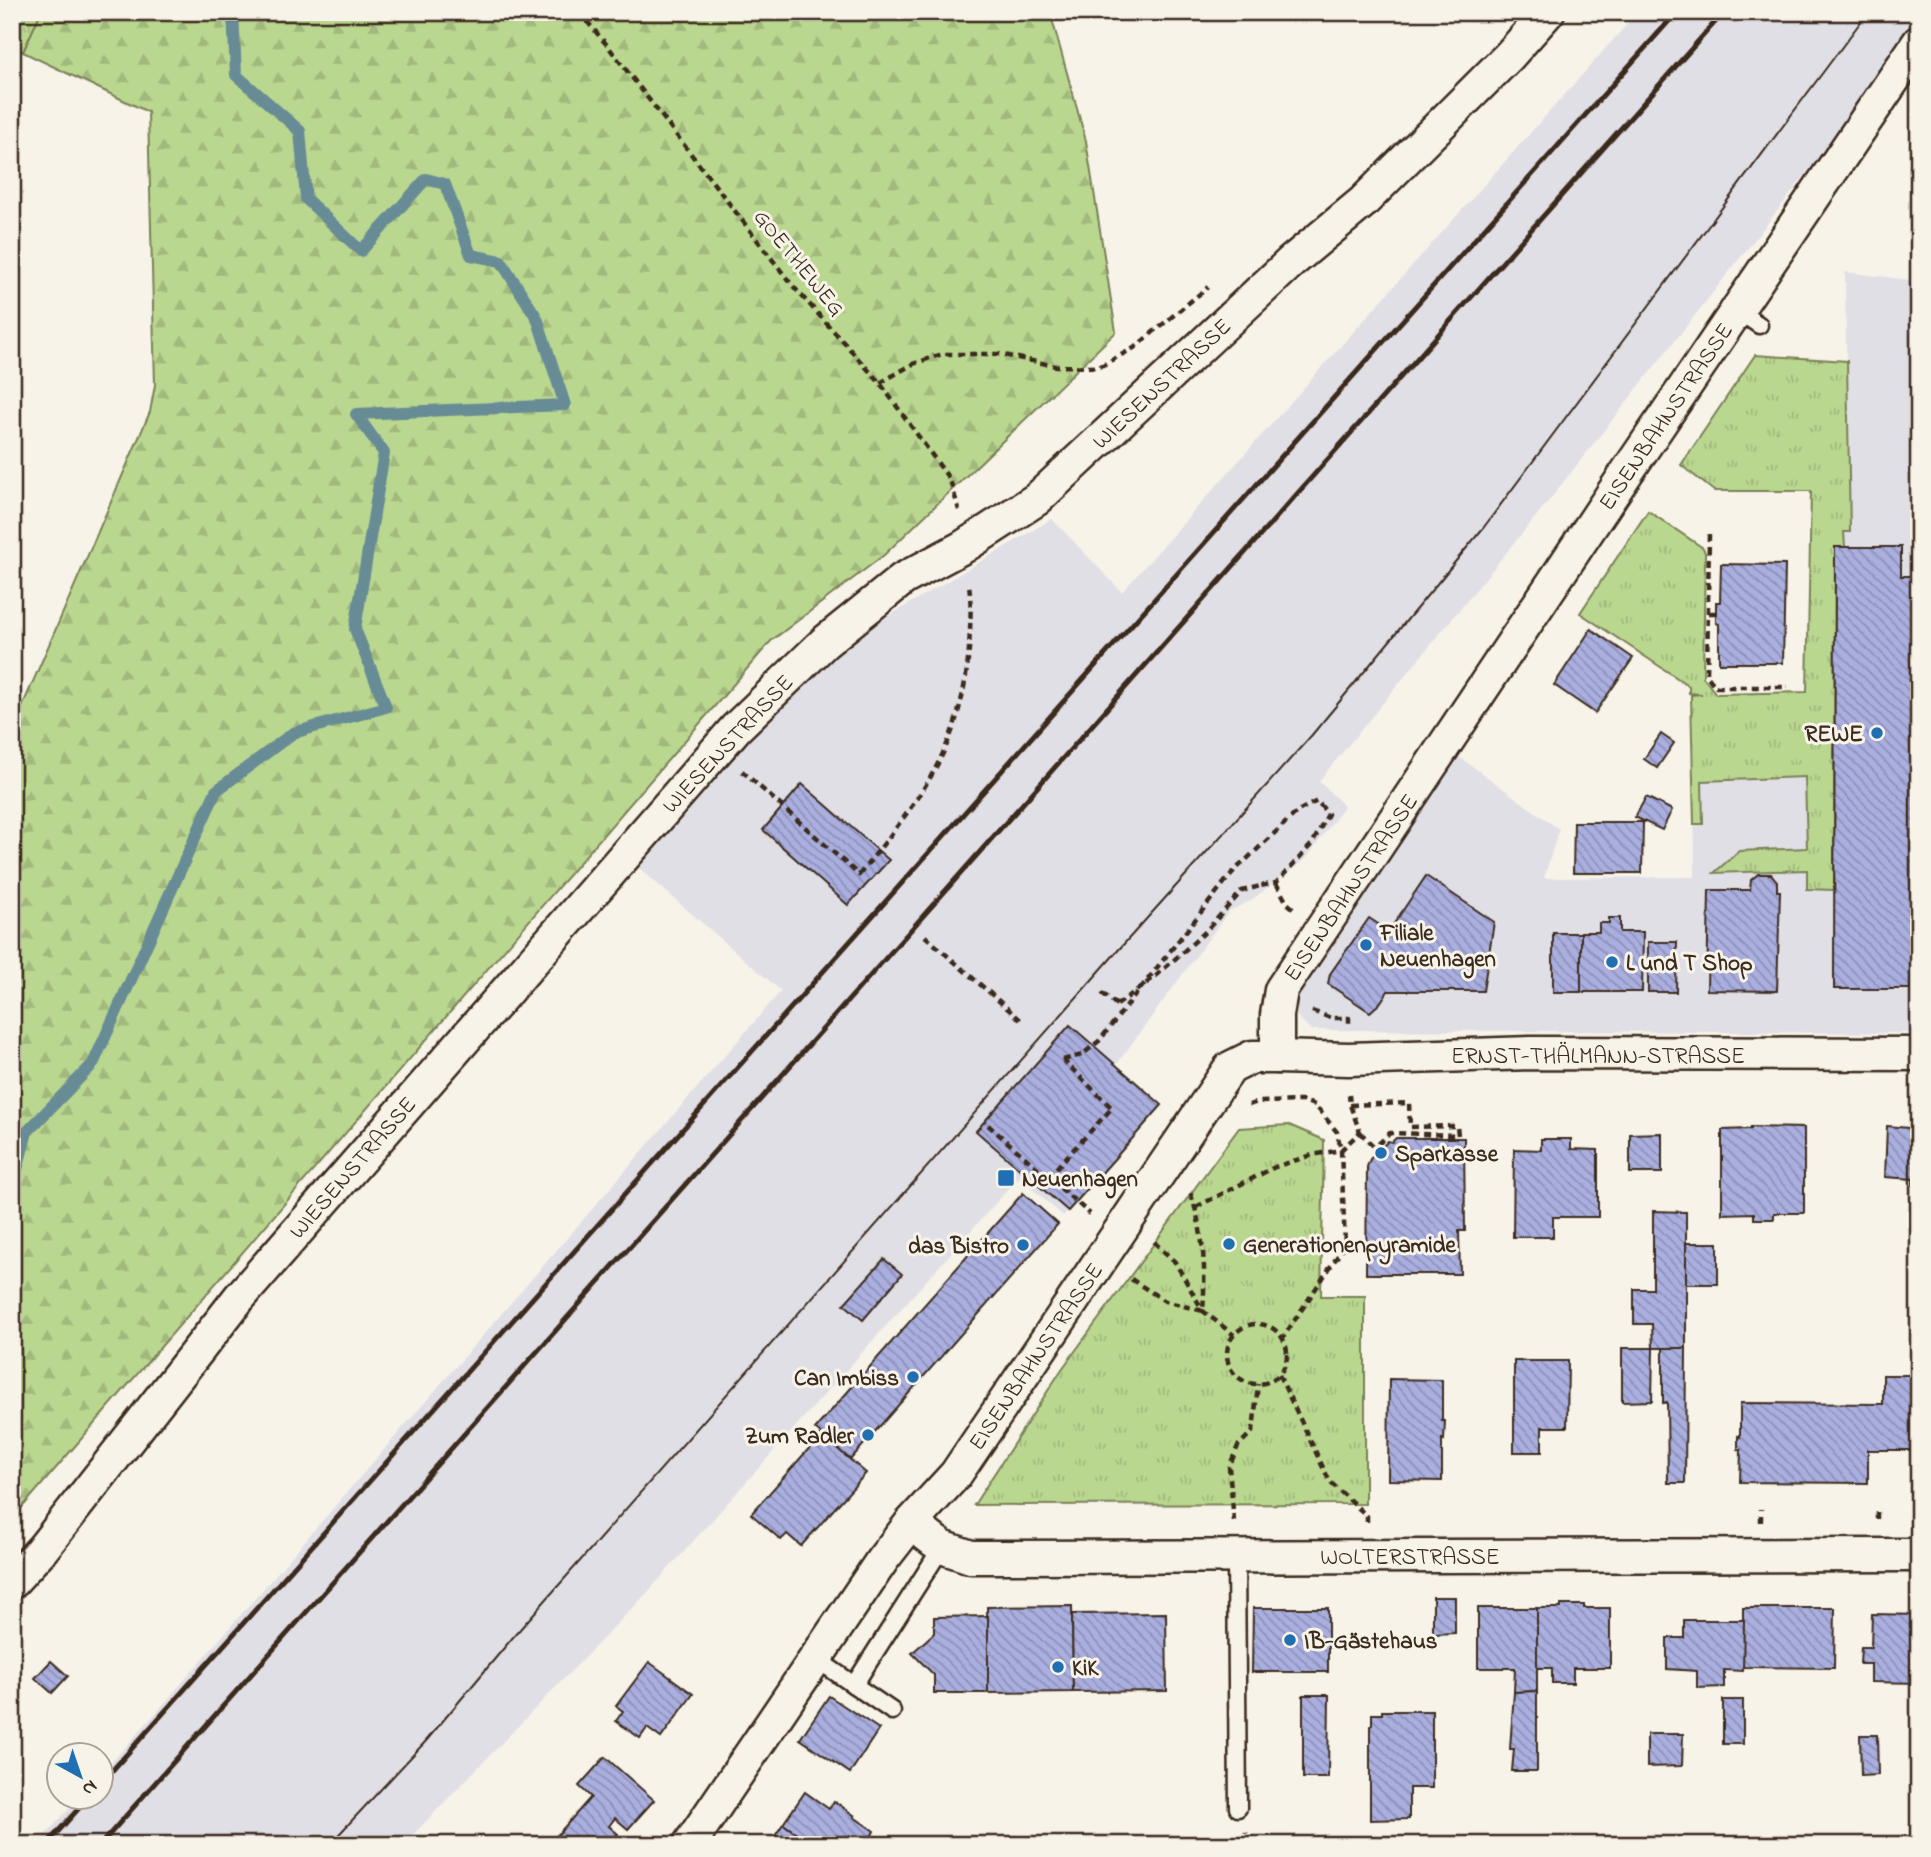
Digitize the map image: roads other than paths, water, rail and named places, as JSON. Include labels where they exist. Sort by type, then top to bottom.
[{"type":"street","name":"WIESENSTRASSE","points":[[12,1582],[44,1546],[239,1298],[736,727],[825,642],[903,579],[963,547],[1037,499],[1291,262],[1363,202],[1509,56],[1548,12]]},
{"type":"street","name":"EISENBAHNSTRASSE","points":[[690,1845],[883,1559],[911,1523],[956,1474],[1104,1239],[1161,1170],[1230,1068],[1252,1057],[1277,1057],[1277,1015],[1282,990],[1748,317],[1919,42]]},
{"type":"street","name":"ERNST-THÄLMANN-STRASSE","points":[[1277,1057],[1349,1059],[1531,1054],[1919,1054]]},
{"type":"street","name":"WOLTERSTRASSE","points":[[911,1523],[942,1547],[971,1557],[1919,1555]]},
{"type":"lane","points":[[854,1685],[942,1547]]},
{"type":"lane","points":[[1236,1557],[1238,1808]]},
{"type":"lane","points":[[815,1658],[892,1712]]},
{"type":"waterway","points":[[12,1188],[27,1132],[93,1064],[216,791],[293,733],[386,707],[355,629],[384,453],[356,414],[565,405],[537,318],[501,261],[471,255],[445,184],[426,179],[361,251],[306,199],[300,131],[236,75],[233,12]]},
{"type":"tram line","points":[[329,1845],[426,1741],[514,1636],[1113,956],[1311,736],[1484,527],[1868,12]]},
{"type":"railway","points":[[116,1766],[1677,12]]},
{"type":"railway","points":[[100,1845],[1724,12]]},
{"type":"railway","points":[[46,1845],[75,1812]]},
{"type":"place","name":"REWE","points":[[1877,733]]},
{"type":"place","name":"Filiale Neuenhagen","points":[[1366,945]]},
{"type":"place","name":"L und T Shop","points":[[1612,962]]},
{"type":"place","name":"Sparkasse","points":[[1381,1153]]},
{"type":"place","name":"Neuenhagen","points":[[1006,1178]]},
{"type":"place","name":"Generationenpyramide","points":[[1229,1244]]},
{"type":"place","name":"das Bistro","points":[[1023,1245]]},
{"type":"place","name":"Can Imbiss","points":[[913,1377]]},
{"type":"place","name":"Zum Radler","points":[[868,1435]]},
{"type":"place","name":"IB-Gästehaus","points":[[1290,1640]]},
{"type":"place","name":"KiK","points":[[1058,1667]]}]
